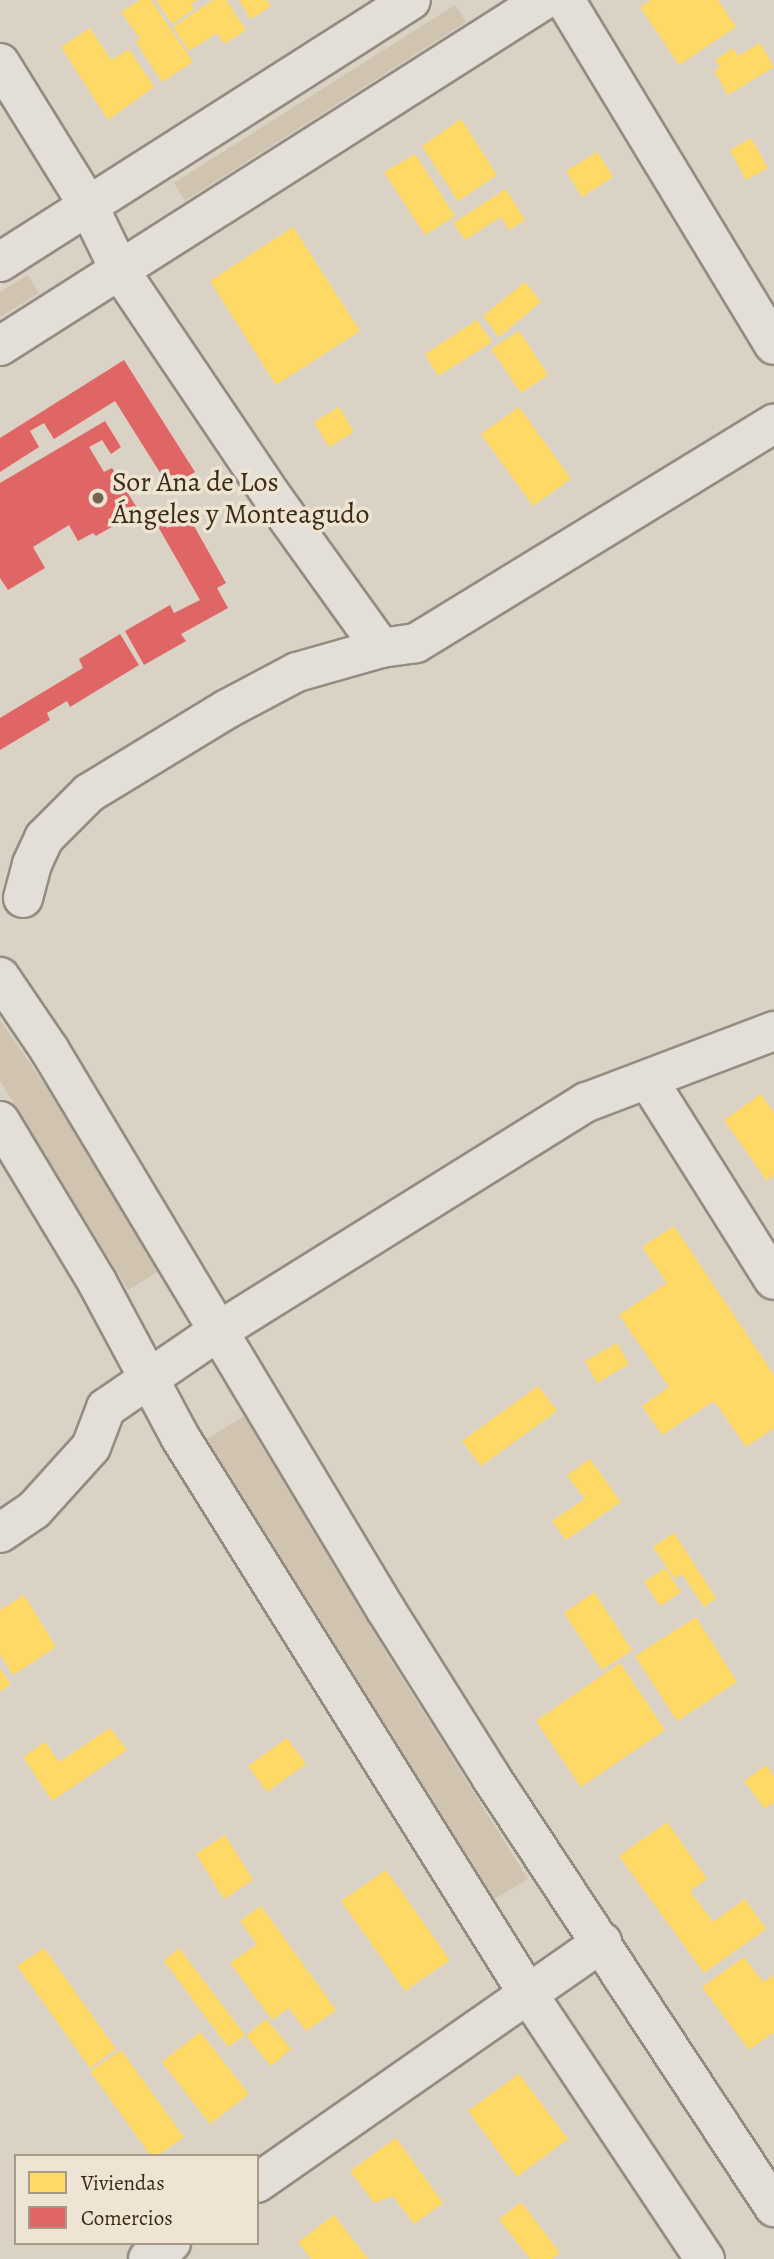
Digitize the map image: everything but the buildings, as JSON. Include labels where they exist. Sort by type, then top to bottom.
[{"type":"street","points":[[0,262],[411,0]]},
{"type":"street","points":[[0,345],[544,0]]},
{"type":"street","points":[[565,0],[774,345]]},
{"type":"street","points":[[0,63],[88,205],[120,271],[274,499],[381,648]]},
{"type":"street","points":[[23,898],[32,864],[44,838],[89,793],[227,709],[297,672],[381,648],[416,643],[774,424]]},
{"type":"street","points":[[0,978],[49,1049],[386,1610],[491,1777],[774,2207]]},
{"type":"street","points":[[0,1533],[33,1510],[90,1447],[106,1408],[147,1377],[587,1101],[774,1031]]},
{"type":"street","points":[[648,1080],[774,1280]]},
{"type":"street","points":[[0,1121],[97,1282],[187,1448],[528,1994],[705,2259]]},
{"type":"street","points":[[259,2182],[602,1942]]},
{"type":"street","points":[[148,2259],[168,2245]]},
{"type":"shaded area","points":[[455,5],[466,22],[185,201],[174,183]]},
{"type":"shaded area","points":[[28,275],[39,293],[0,317],[0,292]]},
{"type":"shaded area","points":[[0,1020],[45,1085],[159,1271],[128,1290],[0,1081]]},
{"type":"shaded area","points":[[244,1416],[388,1656],[528,1879],[493,1900],[354,1681],[207,1439]]},
{"type":"place","name":"Sor Ana de Los Ángeles y Monteagudo","points":[[98,498]]}]
